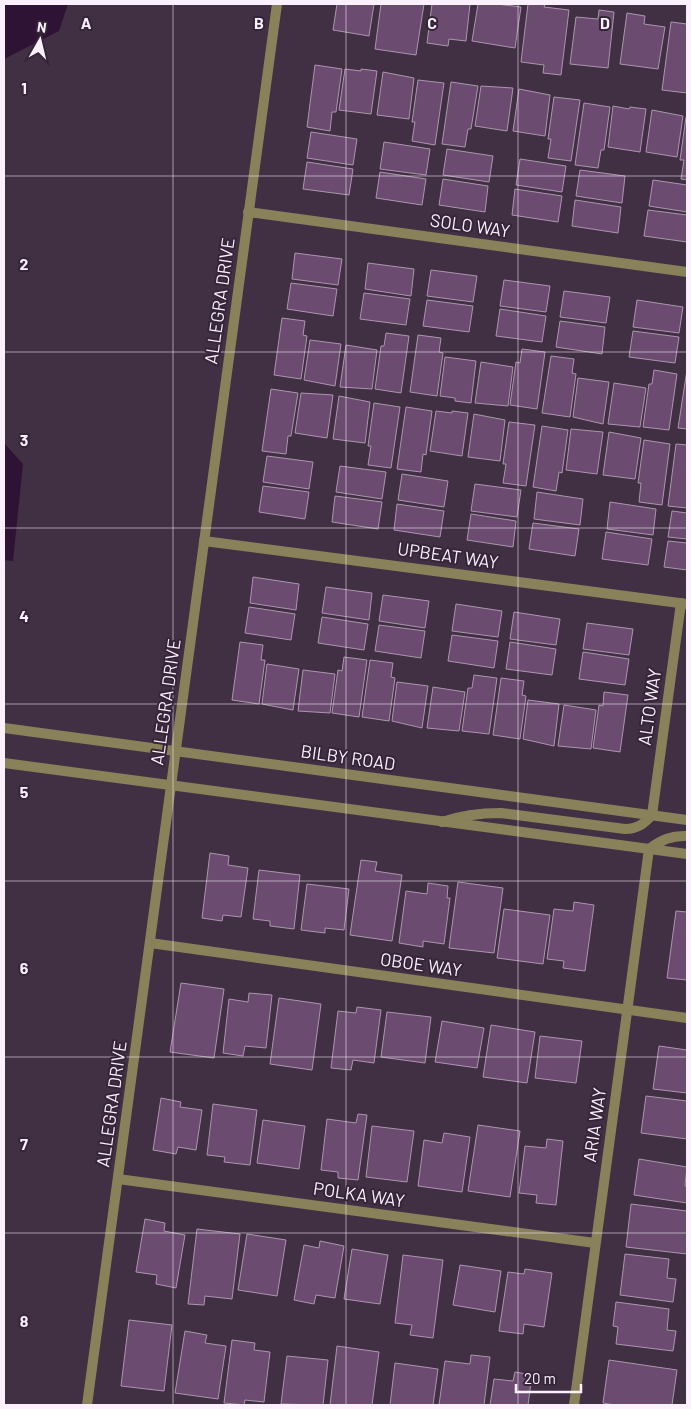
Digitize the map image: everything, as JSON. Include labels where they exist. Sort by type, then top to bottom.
[{"type":"street","name":"ALLEGRA DRIVE","points":[[87,1405],[277,4]]},
{"type":"street","name":"SOLO WAY","points":[[248,212],[687,272]]},
{"type":"street","name":"UPBEAT WAY","points":[[204,541],[684,603]]},
{"type":"street","name":"ALTO WAY","points":[[652,815],[684,603]]},
{"type":"street","name":"BILBY ROAD","points":[[4,728],[687,820]]},
{"type":"street","points":[[4,763],[687,854]]},
{"type":"street","points":[[442,822],[468,814],[501,813],[625,830],[639,827],[652,815]]},
{"type":"street","points":[[649,849],[666,838],[687,836]]},
{"type":"street","name":"ARIA WAY","points":[[574,1405],[649,849]]},
{"type":"street","name":"OBOE WAY","points":[[150,944],[687,1018]]},
{"type":"street","name":"POLKA WAY","points":[[118,1179],[596,1243]]},
{"type":"shaded area","points":[[4,4],[68,4],[59,31],[4,59]]},
{"type":"shaded area","points":[[4,443],[23,464],[13,561],[4,560]]},
{"type":"building","points":[[337,4],[374,4],[369,36],[333,30]]},
{"type":"building","points":[[381,4],[424,4],[416,55],[375,49]]},
{"type":"building","points":[[432,4],[470,4],[466,41],[449,39],[448,46],[427,43]]},
{"type":"building","points":[[478,4],[521,7],[515,48],[472,41]]},
{"type":"building","points":[[528,4],[545,4],[544,7],[569,10],[561,75],[543,73],[544,65],[521,62]]},
{"type":"building","points":[[599,10],[614,12],[608,68],[570,64],[576,17],[598,19]]},
{"type":"building","points":[[627,13],[645,16],[644,24],[665,27],[658,69],[620,64]]},
{"type":"building","points":[[671,22],[687,24],[687,93],[662,90]]},
{"type":"building","points":[[315,65],[342,69],[336,112],[332,112],[330,131],[307,127]]},
{"type":"building","points":[[345,69],[377,71],[371,114],[339,110]]},
{"type":"building","points":[[383,72],[414,78],[409,119],[377,115]]},
{"type":"building","points":[[418,80],[444,83],[435,145],[412,141],[415,122],[412,122]]},
{"type":"building","points":[[451,82],[478,86],[471,129],[468,129],[465,147],[442,144]]},
{"type":"building","points":[[481,86],[513,88],[507,131],[475,126]]},
{"type":"building","points":[[519,89],[550,95],[545,136],[513,131]]},
{"type":"building","points":[[554,97],[580,100],[571,161],[548,158],[551,139],[548,139]]},
{"type":"building","points":[[584,103],[610,107],[604,150],[601,150],[598,168],[575,165]]},
{"type":"building","points":[[613,106],[629,109],[630,107],[646,109],[640,152],[608,147]]},
{"type":"building","points":[[652,110],[683,116],[677,157],[646,152]]},
{"type":"building","points":[[686,117],[687,180],[681,179],[684,160],[680,160]]},
{"type":"building","points":[[311,132],[357,139],[353,165],[307,158]]},
{"type":"building","points":[[384,142],[430,149],[426,175],[380,169]]},
{"type":"building","points":[[447,149],[493,156],[489,182],[443,175]]},
{"type":"building","points":[[520,159],[566,166],[562,192],[516,185]]},
{"type":"building","points":[[307,162],[353,169],[349,195],[303,189]]},
{"type":"building","points":[[580,170],[625,176],[622,203],[576,196]]},
{"type":"building","points":[[380,172],[426,179],[422,205],[376,198]]},
{"type":"building","points":[[443,179],[488,186],[485,212],[439,205]]},
{"type":"building","points":[[653,180],[687,185],[687,212],[649,206]]},
{"type":"building","points":[[515,189],[562,196],[558,222],[512,215]]},
{"type":"building","points":[[575,200],[621,207],[618,233],[572,226]]},
{"type":"building","points":[[648,210],[687,215],[687,242],[644,236]]},
{"type":"building","points":[[295,253],[342,259],[338,285],[292,279]]},
{"type":"building","points":[[368,263],[414,269],[411,296],[365,289]]},
{"type":"building","points":[[431,270],[477,276],[473,302],[427,296]]},
{"type":"building","points":[[504,280],[550,286],[546,312],[500,306]]},
{"type":"building","points":[[291,283],[337,289],[333,316],[287,309]]},
{"type":"building","points":[[564,291],[610,297],[606,323],[560,317]]},
{"type":"building","points":[[364,293],[410,299],[406,325],[360,319]]},
{"type":"building","points":[[427,300],[473,306],[469,332],[423,326]]},
{"type":"building","points":[[637,300],[683,307],[679,333],[633,327]]},
{"type":"building","points":[[500,309],[546,316],[542,342],[496,336]]},
{"type":"building","points":[[282,318],[305,321],[303,335],[307,336],[301,379],[274,375]]},
{"type":"building","points":[[560,321],[605,327],[602,354],[556,347]]},
{"type":"building","points":[[633,331],[679,337],[675,363],[629,357]]},
{"type":"building","points":[[386,333],[409,336],[401,393],[375,389],[381,346],[384,346]]},
{"type":"building","points":[[418,335],[441,338],[439,352],[443,353],[437,396],[410,392]]},
{"type":"building","points":[[310,340],[341,344],[335,386],[304,380]]},
{"type":"building","points":[[346,345],[377,350],[372,389],[340,387]]},
{"type":"building","points":[[522,349],[545,352],[537,409],[510,405],[516,362],[520,363]]},
{"type":"building","points":[[551,356],[574,359],[572,373],[576,374],[570,417],[542,413]]},
{"type":"building","points":[[445,357],[476,361],[471,403],[455,401],[455,398],[440,396]]},
{"type":"building","points":[[481,362],[513,367],[508,406],[475,403]]},
{"type":"building","points":[[654,370],[677,374],[669,430],[643,427],[649,384],[652,384]]},
{"type":"building","points":[[687,370],[687,429],[678,428]]},
{"type":"building","points":[[578,378],[609,382],[603,424],[573,417]]},
{"type":"building","points":[[614,383],[646,388],[640,427],[608,424]]},
{"type":"building","points":[[271,389],[298,393],[291,436],[288,436],[286,454],[262,451]]},
{"type":"building","points":[[301,393],[333,395],[327,438],[295,433]]},
{"type":"building","points":[[339,396],[370,402],[365,443],[333,439]]},
{"type":"building","points":[[374,403],[400,407],[391,468],[368,465],[371,446],[368,446]]},
{"type":"building","points":[[406,407],[432,411],[426,455],[423,454],[421,472],[397,469]]},
{"type":"building","points":[[436,411],[468,413],[462,456],[430,451]]},
{"type":"building","points":[[474,414],[505,420],[500,461],[468,457]]},
{"type":"building","points":[[509,422],[535,425],[526,486],[503,483],[506,464],[503,464]]},
{"type":"building","points":[[542,426],[568,430],[562,473],[559,472],[556,491],[533,487]]},
{"type":"building","points":[[571,429],[603,432],[597,474],[566,470]]},
{"type":"building","points":[[609,432],[641,438],[635,479],[603,475]]},
{"type":"building","points":[[644,440],[670,444],[662,505],[639,502],[641,483],[638,483]]},
{"type":"building","points":[[676,444],[687,445],[687,508],[668,506]]},
{"type":"building","points":[[267,456],[313,462],[309,489],[263,482]]},
{"type":"building","points":[[340,466],[386,472],[382,499],[336,492]]},
{"type":"building","points":[[402,474],[448,481],[444,507],[398,500]]},
{"type":"building","points":[[475,484],[521,490],[517,517],[471,511]]},
{"type":"building","points":[[263,486],[309,492],[305,519],[259,512]]},
{"type":"building","points":[[537,492],[583,499],[580,525],[534,519]]},
{"type":"building","points":[[335,496],[382,502],[378,529],[332,522]]},
{"type":"building","points":[[610,502],[656,509],[653,535],[607,529]]},
{"type":"building","points":[[397,504],[444,511],[440,537],[394,530]]},
{"type":"building","points":[[672,511],[687,513],[687,539],[668,537]]},
{"type":"building","points":[[471,514],[516,521],[513,547],[467,540]]},
{"type":"building","points":[[533,523],[579,529],[575,556],[529,549]]},
{"type":"building","points":[[606,532],[652,539],[648,565],[602,559]]},
{"type":"building","points":[[668,541],[687,543],[687,570],[664,567]]},
{"type":"building","points":[[253,577],[299,584],[296,610],[250,603]]},
{"type":"building","points":[[326,587],[372,593],[369,620],[322,613]]},
{"type":"building","points":[[383,595],[429,601],[425,628],[379,621]]},
{"type":"building","points":[[456,604],[502,611],[498,637],[452,631]]},
{"type":"building","points":[[249,607],[295,614],[291,640],[245,633]]},
{"type":"building","points":[[514,612],[560,619],[556,645],[510,639]]},
{"type":"building","points":[[322,617],[368,624],[364,650],[318,643]]},
{"type":"building","points":[[587,623],[633,629],[629,655],[583,649]]},
{"type":"building","points":[[379,625],[425,631],[421,658],[375,651]]},
{"type":"building","points":[[452,635],[498,641],[494,668],[448,661]]},
{"type":"building","points":[[240,642],[263,645],[261,660],[265,660],[259,704],[232,700]]},
{"type":"building","points":[[510,642],[556,649],[552,675],[506,669]]},
{"type":"building","points":[[583,652],[629,659],[625,685],[579,679]]},
{"type":"building","points":[[344,657],[367,660],[359,717],[332,713],[338,670],[342,671]]},
{"type":"building","points":[[370,660],[393,663],[391,677],[395,678],[389,721],[362,717]]},
{"type":"building","points":[[267,664],[299,669],[293,710],[262,704]]},
{"type":"building","points":[[303,670],[335,674],[330,713],[298,711]]},
{"type":"building","points":[[474,675],[497,678],[489,734],[462,731],[468,688],[472,688]]},
{"type":"building","points":[[501,678],[524,681],[522,695],[526,696],[520,739],[493,735]]},
{"type":"building","points":[[397,682],[428,686],[422,728],[392,721]]},
{"type":"building","points":[[433,687],[465,692],[459,731],[427,728]]},
{"type":"building","points":[[604,692],[628,695],[620,752],[593,748],[599,705],[603,706]]},
{"type":"building","points":[[528,700],[559,704],[554,746],[523,739]]},
{"type":"building","points":[[564,705],[596,710],[591,749],[558,746]]},
{"type":"building","points":[[210,853],[229,856],[228,865],[248,868],[241,917],[223,915],[222,921],[202,918]]},
{"type":"building","points":[[361,860],[377,862],[375,871],[402,875],[392,941],[350,935]]},
{"type":"building","points":[[259,870],[300,875],[294,929],[270,926],[270,921],[253,919]]},
{"type":"building","points":[[458,882],[503,888],[494,953],[449,948]]},
{"type":"building","points":[[428,883],[448,886],[447,898],[450,898],[444,944],[423,941],[423,947],[399,943],[406,891],[427,894]]},
{"type":"building","points":[[307,884],[349,889],[344,930],[325,928],[325,933],[301,930]]},
{"type":"building","points":[[574,902],[594,905],[585,971],[563,968],[564,961],[547,959],[554,909],[573,911]]},
{"type":"building","points":[[504,909],[550,915],[543,964],[497,958]]},
{"type":"building","points":[[676,911],[687,912],[687,980],[667,978]]},
{"type":"building","points":[[181,983],[224,989],[214,1058],[170,1052]]},
{"type":"building","points":[[249,993],[272,995],[266,1048],[245,1046],[243,1056],[223,1053],[229,999],[248,1002]]},
{"type":"building","points":[[279,998],[321,1004],[312,1070],[270,1064]]},
{"type":"building","points":[[357,1007],[381,1010],[374,1063],[353,1060],[351,1070],[331,1068],[338,1011],[356,1013]]},
{"type":"building","points":[[387,1012],[431,1017],[425,1063],[381,1057]]},
{"type":"building","points":[[442,1021],[484,1028],[477,1068],[435,1062]]},
{"type":"building","points":[[491,1025],[535,1032],[527,1083],[483,1077]]},
{"type":"building","points":[[540,1036],[582,1041],[576,1083],[535,1078]]},
{"type":"building","points":[[659,1046],[687,1050],[687,1093],[653,1089]]},
{"type":"building","points":[[646,1096],[687,1101],[687,1139],[641,1133]]},
{"type":"building","points":[[161,1098],[181,1102],[180,1107],[202,1110],[196,1150],[178,1147],[176,1154],[153,1150]]},
{"type":"building","points":[[213,1104],[257,1110],[250,1165],[224,1162],[225,1157],[207,1155]]},
{"type":"building","points":[[358,1114],[367,1115],[358,1180],[338,1178],[338,1172],[321,1170],[327,1119],[356,1123]]},
{"type":"building","points":[[263,1120],[305,1126],[299,1169],[257,1163]]},
{"type":"building","points":[[478,1125],[520,1131],[510,1197],[468,1191]]},
{"type":"building","points":[[372,1126],[414,1131],[407,1182],[366,1177]]},
{"type":"building","points":[[444,1133],[470,1137],[462,1192],[418,1186],[424,1140],[442,1143]]},
{"type":"building","points":[[547,1139],[563,1141],[556,1205],[536,1203],[537,1195],[519,1193],[525,1146],[546,1148]]},
{"type":"building","points":[[639,1159],[687,1167],[685,1186],[687,1187],[687,1203],[634,1195]]},
{"type":"building","points":[[631,1204],[687,1211],[687,1254],[626,1247]]},
{"type":"building","points":[[145,1219],[165,1223],[164,1231],[185,1235],[176,1288],[156,1284],[157,1275],[136,1272]]},
{"type":"building","points":[[197,1229],[240,1234],[232,1299],[205,1296],[204,1305],[188,1304]]},
{"type":"building","points":[[247,1234],[286,1240],[277,1296],[238,1290]]},
{"type":"building","points":[[320,1241],[344,1246],[335,1298],[316,1295],[314,1304],[294,1300],[304,1245],[319,1248]]},
{"type":"building","points":[[352,1249],[388,1255],[380,1304],[344,1299]]},
{"type":"building","points":[[625,1254],[669,1259],[667,1278],[676,1279],[673,1302],[620,1295]]},
{"type":"building","points":[[403,1255],[443,1260],[433,1338],[410,1335],[412,1325],[395,1323]]},
{"type":"building","points":[[460,1265],[501,1271],[495,1312],[453,1305]]},
{"type":"building","points":[[525,1269],[552,1273],[544,1327],[524,1324],[523,1334],[499,1331],[508,1272],[524,1274]]},
{"type":"building","points":[[616,1302],[669,1309],[667,1330],[676,1331],[673,1351],[616,1344],[618,1327],[613,1326]]},
{"type":"building","points":[[129,1320],[172,1325],[164,1391],[121,1386]]},
{"type":"building","points":[[185,1331],[207,1335],[205,1343],[226,1346],[218,1399],[175,1393]]},
{"type":"building","points":[[232,1340],[255,1343],[254,1350],[270,1352],[264,1402],[245,1400],[244,1405],[224,1403]]},
{"type":"building","points":[[337,1346],[379,1352],[372,1405],[330,1405]]},
{"type":"building","points":[[471,1355],[490,1357],[484,1405],[439,1405],[445,1361],[470,1364]]},
{"type":"building","points":[[287,1356],[328,1360],[323,1405],[281,1404]]},
{"type":"building","points":[[609,1360],[677,1370],[672,1405],[615,1405],[603,1403]]},
{"type":"building","points":[[395,1363],[438,1369],[433,1405],[390,1405]]},
{"type":"building","points":[[515,1372],[532,1375],[528,1405],[490,1405],[494,1379],[513,1381]]}]
